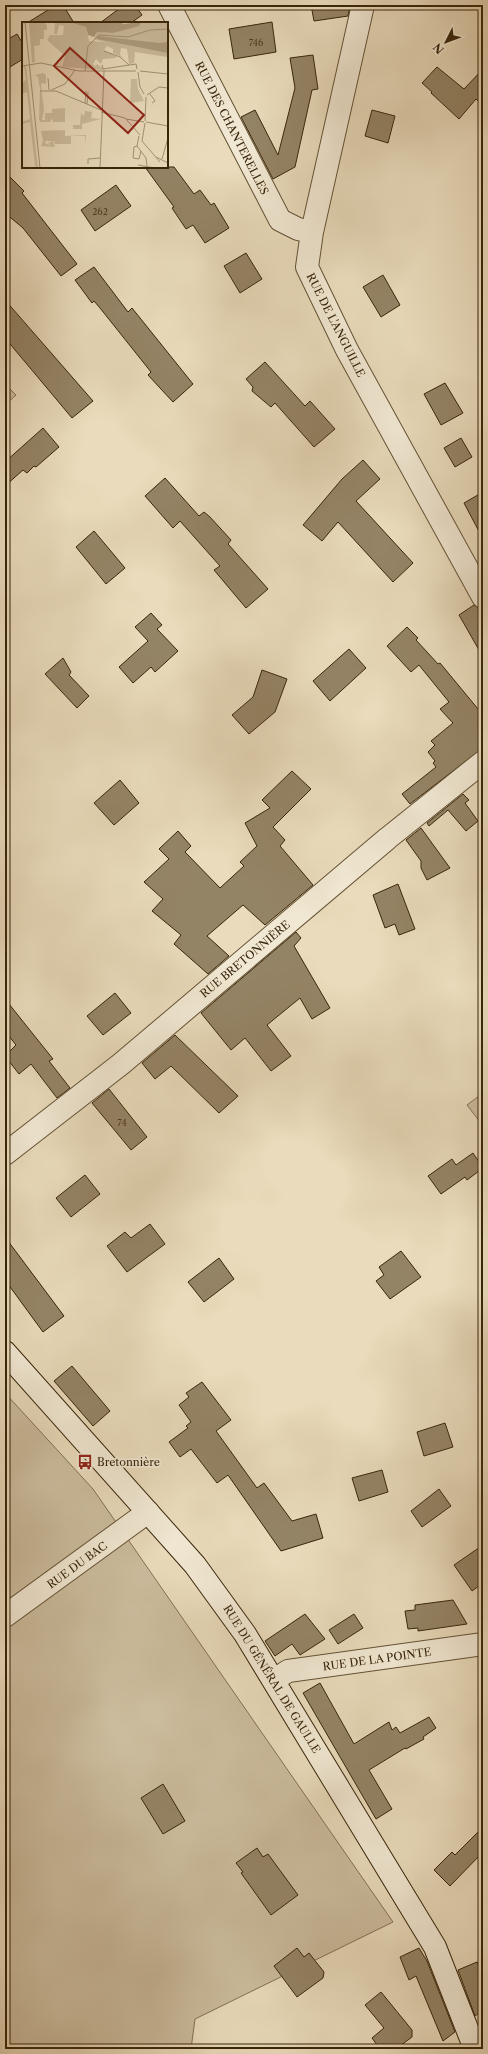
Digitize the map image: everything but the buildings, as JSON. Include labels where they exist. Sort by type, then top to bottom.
[{"type":"street","name":"RUE DES CHANTERELLES","points":[[169,5],[280,220],[298,229],[312,232]]},
{"type":"street","name":"RUE DE L'ANGUILLE","points":[[363,5],[312,232],[307,267],[347,350],[483,597]]},
{"type":"street","name":"RUE BRETONNIÈRE","points":[[5,1154],[121,1064],[383,842],[483,762]]},
{"type":"street","name":"RUE DU GÉNÉRAL DE GAULLE","points":[[5,1352],[195,1565],[220,1597],[274,1680],[435,1947],[475,2049]]},
{"type":"street","name":"RUE DU BAC","points":[[5,1616],[148,1512]]},
{"type":"street","name":"RUE DE LA POINTE","points":[[274,1680],[288,1671],[483,1644]]},
{"type":"shaded area","points":[[5,384],[16,395],[5,405]]},
{"type":"shaded area","points":[[483,1093],[483,1119],[480,1122],[467,1105]]},
{"type":"shaded area","points":[[5,1393],[93,1489],[393,1922],[195,2019],[191,2049],[5,2049]]},
{"type":"place","name":"Bretonnière","points":[[85,1462]]}]
